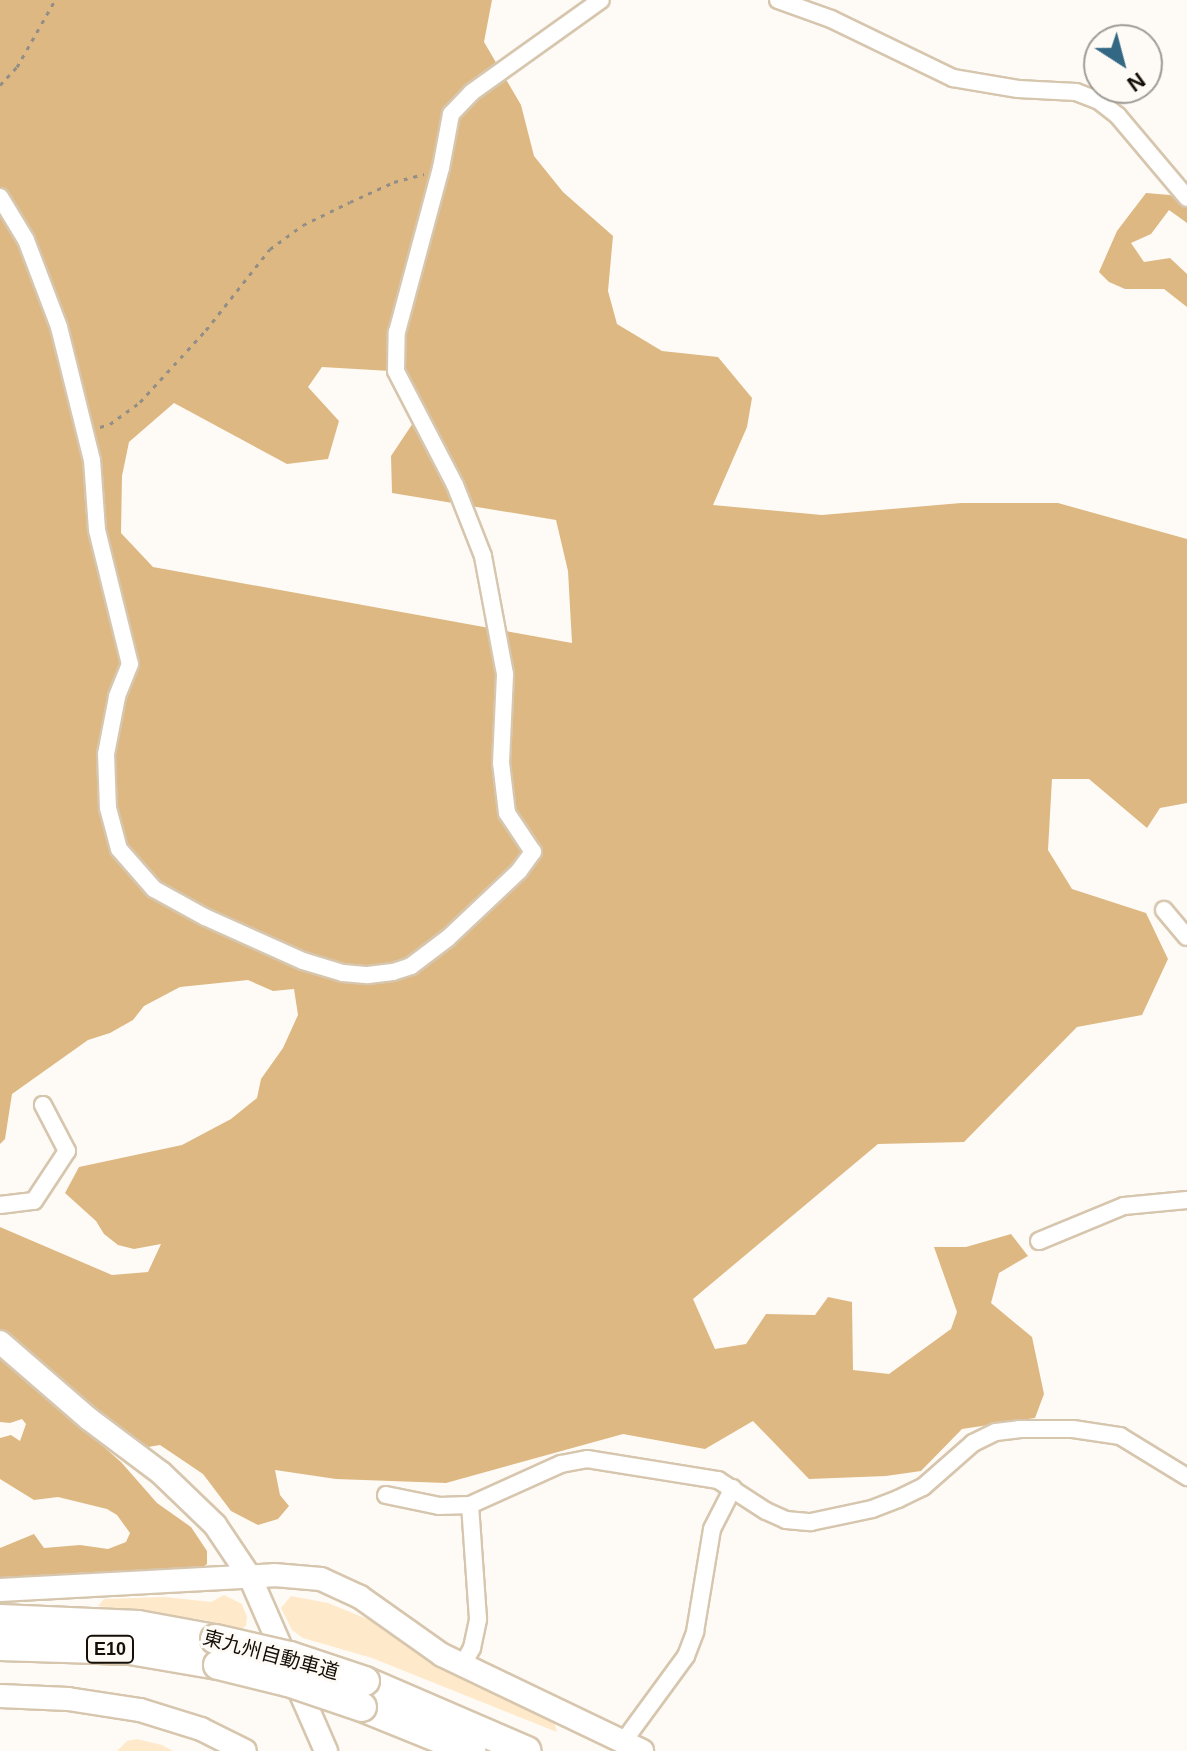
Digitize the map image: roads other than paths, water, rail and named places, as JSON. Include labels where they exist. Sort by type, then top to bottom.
[{"type":"highway","name":"東九州自動車道","points":[[0,1619],[138,1625],[216,1652],[288,1682],[364,1694],[527,1751]]},
{"type":"highway","name":"東九州自動車道","points":[[0,1646],[216,1652]]},
{"type":"highway","name":"東九州自動車道","points":[[364,1694],[471,1751]]},
{"type":"street","points":[[0,197],[26,240],[59,327],[92,460],[97,530],[130,664],[117,697],[106,754],[108,808],[119,849],[154,889],[205,917],[303,961],[368,975],[411,966],[448,938],[519,871],[533,852],[507,813],[501,763],[505,674],[483,556],[455,485],[396,371],[397,332],[441,168],[451,114],[472,92],[601,0]]},
{"type":"street","points":[[778,0],[831,19],[953,78],[1018,89],[1076,92],[1099,101],[1118,116],[1187,198]]},
{"type":"street","points":[[1164,910],[1187,937]]},
{"type":"street","points":[[0,1205],[34,1201],[67,1151],[43,1105]]},
{"type":"street","points":[[1039,1241],[1124,1206],[1187,1200]]},
{"type":"street","points":[[0,1342],[89,1419],[185,1494],[224,1538],[250,1577],[319,1748]]},
{"type":"street","points":[[386,1495],[439,1506],[470,1505],[561,1464],[587,1459],[718,1480],[776,1515],[811,1522],[872,1509],[898,1499],[923,1487],[973,1443],[996,1432],[1019,1429],[1073,1429],[1120,1436],[1187,1477]]},
{"type":"street","points":[[0,1590],[296,1576],[332,1583],[360,1597],[420,1642],[462,1666],[633,1747],[686,1656],[695,1632],[712,1529],[733,1488]]},
{"type":"street","points":[[462,1666],[472,1648],[478,1619],[470,1505]]},
{"type":"street","points":[[0,1696],[68,1699],[140,1710],[201,1729],[245,1751]]}]
